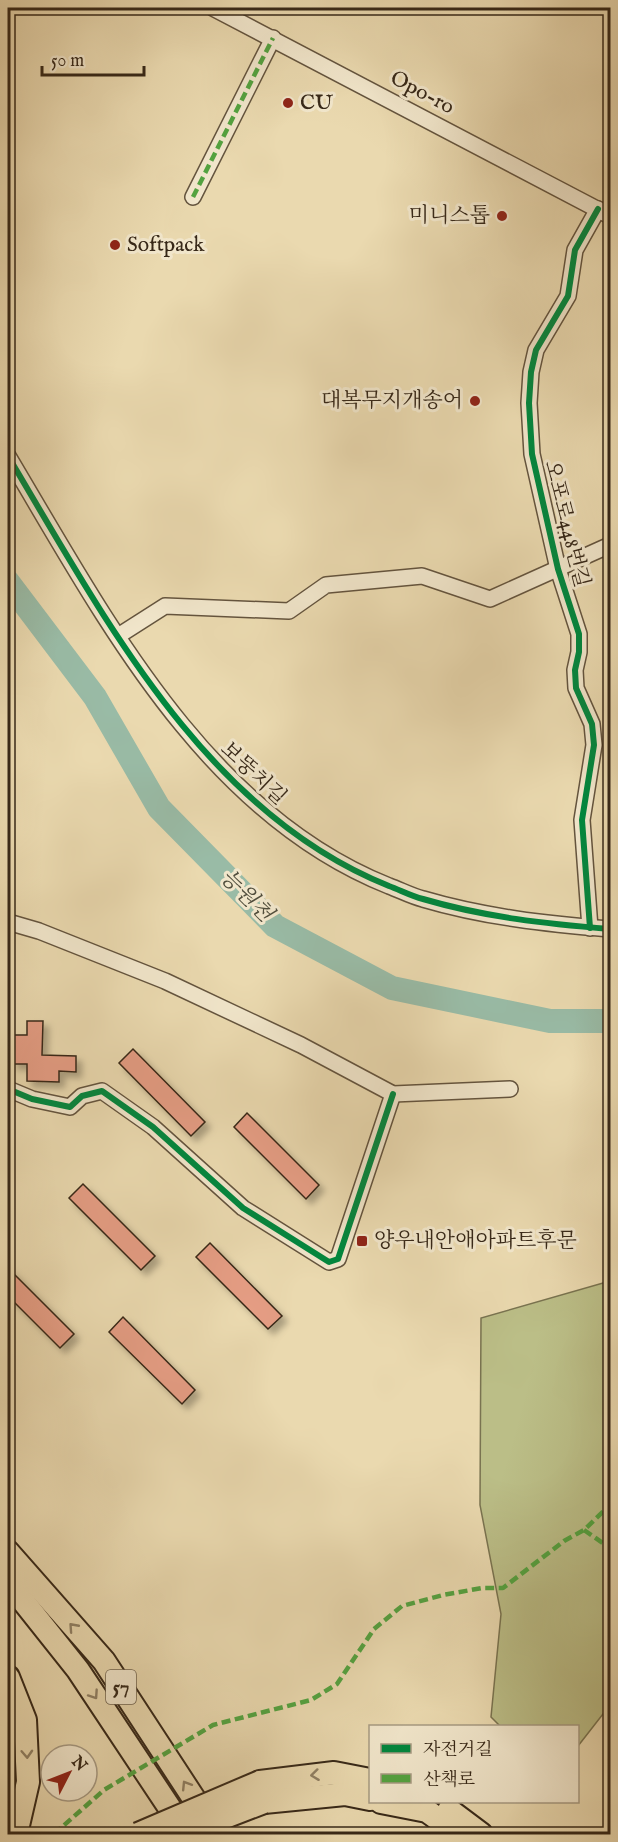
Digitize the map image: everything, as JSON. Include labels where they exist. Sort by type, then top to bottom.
[{"type":"highway","name":"57","points":[[8,1552],[104,1661],[218,1834]]},
{"type":"highway","name":"57","points":[[8,1582],[78,1670],[188,1834]]},
{"type":"highway","points":[[8,1677],[25,1720],[28,1782],[16,1834]]},
{"type":"highway","points":[[138,1834],[262,1792],[334,1773],[369,1780]]},
{"type":"highway","points":[[181,1834],[262,1792],[345,1794],[369,1799]]},
{"type":"highway","points":[[386,1803],[427,1811],[459,1834]]},
{"type":"highway","points":[[439,1803],[481,1834]]},
{"type":"street","name":"Opo-ro","points":[[213,8],[604,212]]},
{"type":"street","points":[[193,196],[273,38]]},
{"type":"street","name":"오포로448번길","points":[[590,928],[582,820],[594,745],[592,724],[576,688],[579,634],[558,569],[532,454],[529,403],[531,372],[536,350],[568,297],[575,250],[604,212]]},
{"type":"street","name":"보뚱치길","points":[[8,456],[82,581],[118,636],[195,742],[269,814],[314,849],[363,876],[421,899],[536,923],[610,929]]},
{"type":"street","points":[[118,636],[165,606],[289,611],[326,585],[422,576],[490,598],[610,545]]},
{"type":"street","points":[[594,745],[610,746]]},
{"type":"street","points":[[8,922],[39,931],[165,981],[301,1045],[393,1094],[510,1089]]},
{"type":"street","points":[[8,1089],[32,1099],[70,1107],[82,1096],[102,1091],[153,1127],[243,1208],[329,1262],[338,1259],[393,1094]]},
{"type":"green space","points":[[610,1281],[610,1705],[579,1745],[579,1725],[499,1725],[491,1717],[501,1614],[480,1505],[481,1318]]},
{"type":"building","points":[[27,1021],[43,1021],[42,1055],[76,1056],[76,1072],[59,1071],[59,1082],[27,1081],[27,1064],[12,1064],[13,1035],[27,1035]]},
{"type":"building","points":[[133,1049],[205,1122],[191,1136],[119,1063]]},
{"type":"building","points":[[247,1113],[319,1185],[306,1199],[234,1127]]},
{"type":"building","points":[[83,1184],[155,1256],[141,1270],[69,1198]]},
{"type":"building","points":[[210,1243],[282,1316],[268,1329],[196,1257]]},
{"type":"building","points":[[8,1268],[74,1334],[60,1348],[8,1296]]},
{"type":"building","points":[[123,1317],[195,1390],[182,1404],[109,1332]]},
{"type":"waterway","name":"능원천","points":[[8,582],[95,697],[159,808],[275,926],[392,988],[550,1021],[610,1021]]},
{"type":"marked path","points":[[193,197],[273,38]]},
{"type":"marked path","points":[[54,1834],[104,1790],[213,1725],[311,1700],[337,1684],[374,1629],[402,1606],[482,1588],[503,1588],[564,1541],[584,1530],[610,1505]]},
{"type":"marked path","points":[[584,1530],[610,1548]]},
{"type":"cycle path","points":[[590,928],[582,820],[594,745],[592,724],[576,688],[575,670],[579,652],[579,634],[558,569],[532,454],[529,403],[531,372],[536,350],[568,296],[575,250],[598,209]]},
{"type":"cycle path","points":[[8,456],[122,644],[166,704],[213,760],[265,811],[324,853],[414,896],[492,915],[610,929]]},
{"type":"cycle path","points":[[8,1089],[32,1099],[70,1107],[82,1096],[102,1091],[153,1127],[243,1208],[329,1262],[338,1259],[393,1094]]},
{"type":"place","name":"CU","points":[[288,103]]},
{"type":"place","name":"미니스톱","points":[[502,216]]},
{"type":"place","name":"Softpack","points":[[115,245]]},
{"type":"place","name":"대복무지개송어","points":[[475,401]]},
{"type":"place","name":"양우내안애아파트후문","points":[[362,1241]]}]
